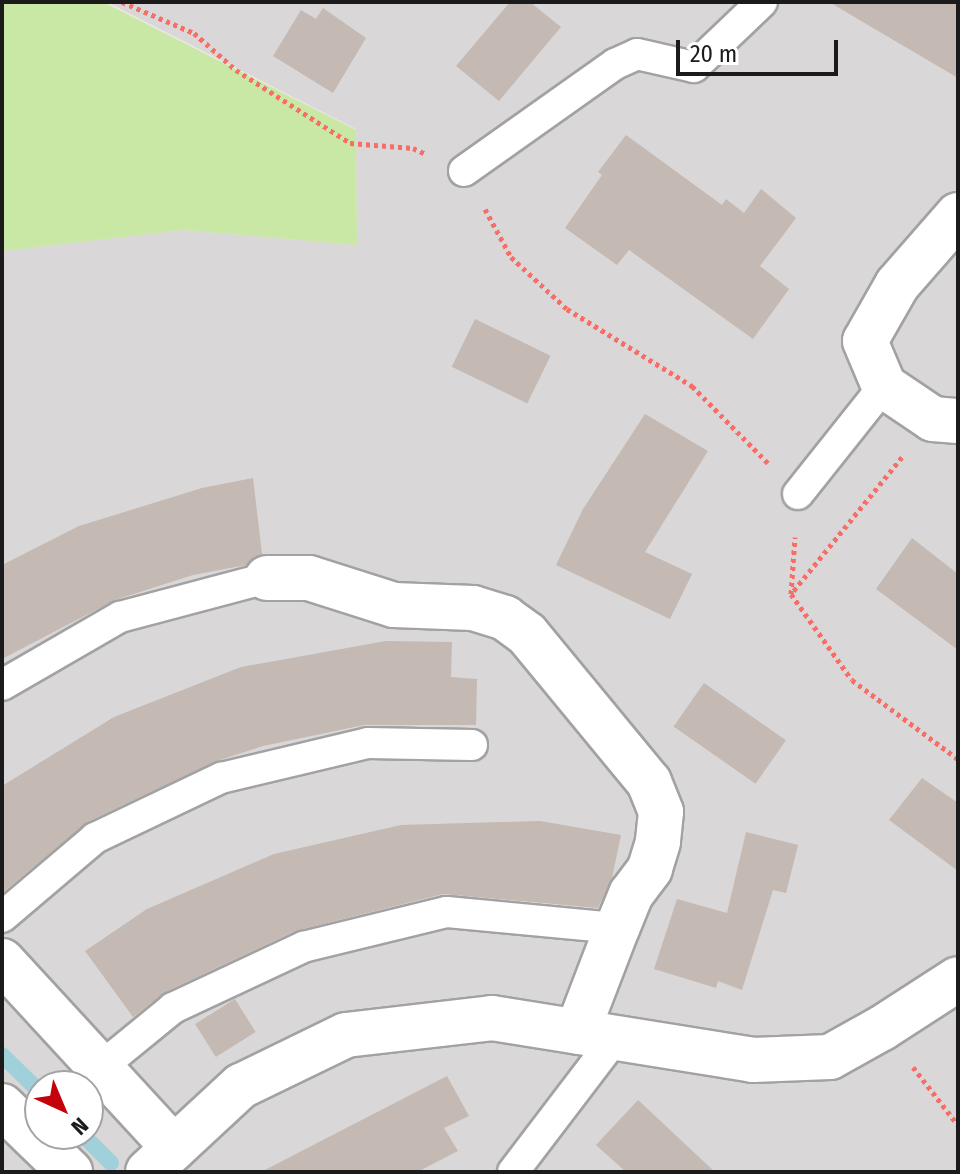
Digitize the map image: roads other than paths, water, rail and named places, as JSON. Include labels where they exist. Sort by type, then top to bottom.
[{"type":"street","points":[[946,420],[884,386],[865,341],[897,285],[958,215]]},
{"type":"street","points":[[267,578],[309,578],[394,605],[473,608],[505,618],[527,634],[649,782],[661,812],[658,842],[650,869],[631,894],[617,928],[596,1035]]},
{"type":"street","points":[[2,961],[101,1067],[161,1160],[241,1086],[346,1035],[492,1018],[753,1060],[830,1057],[958,979]]},
{"type":"street","points":[[2,1106],[70,1172]]},
{"type":"lane","points":[[464,171],[615,64],[637,54],[694,67],[762,2]]},
{"type":"lane","points":[[798,494],[884,386]]},
{"type":"lane","points":[[2,685],[120,617],[267,578]]},
{"type":"lane","points":[[2,917],[95,838],[221,778],[368,743],[472,745]]},
{"type":"lane","points":[[101,1067],[173,1008],[303,947],[447,912],[617,928]]},
{"type":"lane","points":[[513,1172],[596,1035]]},
{"type":"waterway","points":[[2,1055],[24,1076]]},
{"type":"waterway","points":[[98,1150],[111,1163]]}]
